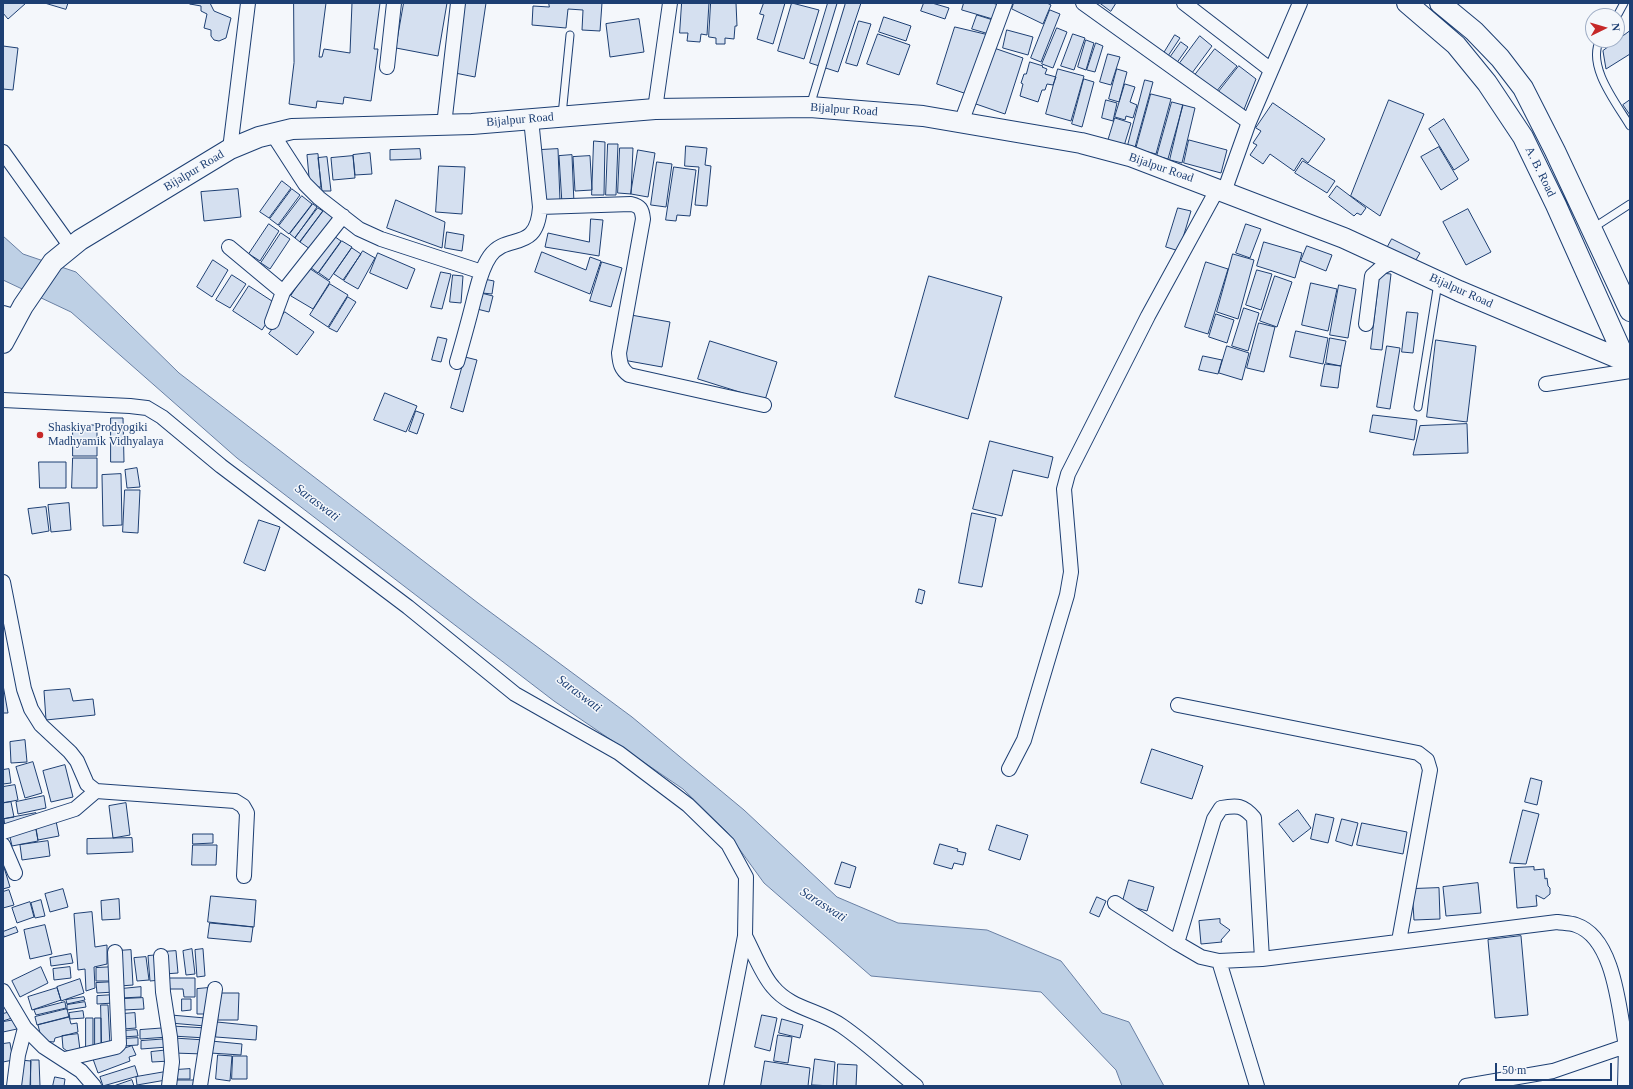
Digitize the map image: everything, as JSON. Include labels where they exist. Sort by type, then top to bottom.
[{"type":"main road","name":"A. B. Road","points":[[1407,3],[1456,45],[1487,83],[1523,137],[1556,205],[1629,366]]},
{"type":"main road","name":"A. B. Road","points":[[1440,3],[1474,31],[1500,58],[1523,88],[1556,151],[1630,311]]},
{"type":"main road","name":"Bijalpur Road","points":[[3,343],[14,312],[53,262],[71,247],[80,240],[230,149],[272,133],[292,129],[444,125],[655,109],[810,107],[923,116],[1088,145],[1130,156],[1344,238],[1629,366]]},
{"type":"street","points":[[230,149],[248,3]]},
{"type":"street","points":[[387,67],[394,3]]},
{"type":"street","points":[[444,125],[458,3]]},
{"type":"street","points":[[655,109],[670,3]]},
{"type":"street","points":[[961,123],[1005,3]]},
{"type":"street","points":[[1083,3],[1249,122]]},
{"type":"street","points":[[1184,3],[1271,70]]},
{"type":"street","points":[[1009,769],[1024,740],[1067,595],[1071,572],[1064,488],[1068,474],[1148,316],[1221,190],[1300,3]]},
{"type":"street","points":[[457,362],[482,272],[490,256],[497,249],[528,236],[535,231],[539,221],[540,207],[531,119]]},
{"type":"street","points":[[272,133],[305,184],[342,216],[369,235],[482,272]]},
{"type":"street","points":[[3,152],[71,247]]},
{"type":"street","points":[[540,207],[631,204],[638,206],[642,211],[643,219],[619,353],[622,370],[629,375],[764,405]]},
{"type":"street","points":[[272,322],[283,292],[342,216]]},
{"type":"street","points":[[229,247],[283,292]]},
{"type":"street","points":[[1366,324],[1372,276],[1382,267],[1394,261]]},
{"type":"street","points":[[1546,384],[1629,366]]},
{"type":"street","points":[[3,400],[147,408],[162,417],[221,466],[408,608],[515,694],[619,753],[688,805],[728,844],[746,877],[745,936],[716,1086]]},
{"type":"street","points":[[3,582],[24,689],[31,709],[41,725],[70,752],[77,761],[86,784],[96,791],[235,801],[243,806],[246,813],[244,876]]},
{"type":"street","points":[[1178,705],[1418,753],[1427,760],[1430,770],[1399,940]]},
{"type":"street","points":[[3,832],[75,809],[96,791]]},
{"type":"street","points":[[1177,942],[1214,819],[1221,808],[1235,805],[1248,811],[1254,818],[1262,959]]},
{"type":"street","points":[[3,845],[15,873]]},
{"type":"street","points":[[1115,903],[1200,957],[1219,961],[1262,959],[1399,940],[1557,922],[1576,926],[1590,934],[1602,947],[1610,963],[1628,1045],[1625,1086]]},
{"type":"street","points":[[745,936],[772,986],[783,998],[841,1025],[916,1086]]},
{"type":"street","points":[[65,1059],[119,1044],[114,952]]},
{"type":"street","points":[[161,956],[163,992],[171,1044],[172,1062],[169,1086]]},
{"type":"street","points":[[1219,961],[1256,1086]]},
{"type":"street","points":[[200,1086],[215,989]]},
{"type":"street","points":[[3,991],[25,1028],[44,1047],[65,1059],[81,1071],[94,1086]]},
{"type":"street","points":[[14,1086],[18,1055],[25,1028]]},
{"type":"street","points":[[1466,1086],[1554,1071],[1628,1045]]},
{"type":"lane","points":[[810,107],[841,4]]},
{"type":"lane","points":[[562,117],[570,35]]},
{"type":"lane","points":[[1597,48],[1596,62],[1601,76],[1630,126]]},
{"type":"lane","points":[[1592,229],[1630,204]]},
{"type":"lane","points":[[1418,407],[1438,281]]},
{"type":"water","name":"Saraswati","points":[[3,236],[23,254],[76,272],[179,373],[478,603],[632,717],[744,810],[837,897],[898,923],[987,930],[1061,961],[1102,1013],[1129,1022],[1164,1086],[1122,1086],[1116,1070],[1041,992],[871,976],[764,883],[727,832],[683,789],[554,701],[237,458],[71,312],[3,280]]},
{"type":"building","points":[[3,3],[26,3],[8,19],[3,13]]},
{"type":"building","points":[[45,3],[68,3],[66,9]]},
{"type":"building","points":[[210,3],[214,11],[231,18],[226,38],[219,41],[214,40],[211,36],[211,30],[204,28],[207,14],[201,11],[201,6],[190,4]]},
{"type":"building","points":[[294,3],[326,3],[319,57],[322,57],[324,49],[350,53],[352,3],[380,3],[374,49],[378,49],[371,101],[344,97],[343,104],[317,101],[316,108],[289,104],[294,63]]},
{"type":"building","points":[[404,3],[447,3],[438,56],[396,48]]},
{"type":"building","points":[[465,3],[486,3],[475,77],[455,73]]},
{"type":"building","points":[[549,3],[602,3],[600,31],[582,30],[583,10],[568,9],[566,28],[532,25],[533,6],[549,7]]},
{"type":"building","points":[[682,3],[709,3],[707,35],[701,34],[700,42],[687,41],[688,33],[680,33]]},
{"type":"building","points":[[711,3],[736,3],[737,26],[735,26],[734,39],[725,38],[725,44],[716,44],[716,38],[709,37]]},
{"type":"building","points":[[764,3],[785,3],[773,44],[757,39],[764,15],[760,14]]},
{"type":"building","points":[[792,3],[819,10],[804,59],[778,51]]},
{"type":"building","points":[[828,3],[861,3],[838,72],[810,63]]},
{"type":"building","points":[[924,3],[932,3],[949,8],[945,19],[921,11]]},
{"type":"building","points":[[964,3],[992,3],[1000,5],[996,20],[962,10]]},
{"type":"building","points":[[1014,3],[1047,3],[1051,5],[1043,24],[1012,9]]},
{"type":"building","points":[[1100,3],[1116,3],[1111,11]]},
{"type":"building","points":[[1050,10],[1060,14],[1041,62],[1031,58]]},
{"type":"building","points":[[977,15],[993,20],[989,34],[972,29]]},
{"type":"building","points":[[884,17],[911,26],[906,41],[879,32]]},
{"type":"building","points":[[639,19],[644,52],[610,57],[606,24]]},
{"type":"building","points":[[859,21],[871,24],[857,66],[846,63]]},
{"type":"building","points":[[955,27],[989,35],[967,94],[937,84]]},
{"type":"building","points":[[1057,28],[1067,32],[1053,68],[1042,64]]},
{"type":"building","points":[[1007,30],[1033,37],[1028,55],[1003,48]]},
{"type":"building","points":[[1630,31],[1630,54],[1606,69],[1603,51],[1607,48],[1625,48],[1625,35]]},
{"type":"building","points":[[878,34],[910,45],[899,75],[867,64]]},
{"type":"building","points":[[1073,34],[1085,38],[1074,70],[1061,66]]},
{"type":"building","points":[[1175,35],[1180,38],[1168,56],[1164,53]]},
{"type":"building","points":[[1200,36],[1212,46],[1192,73],[1180,63]]},
{"type":"building","points":[[1086,40],[1094,43],[1086,70],[1078,67]]},
{"type":"building","points":[[1181,42],[1188,47],[1176,64],[1169,59]]},
{"type":"building","points":[[1096,43],[1103,46],[1095,72],[1087,70]]},
{"type":"building","points":[[3,46],[18,48],[13,90],[3,89]]},
{"type":"building","points":[[991,47],[1023,58],[1005,114],[973,103]]},
{"type":"building","points":[[1215,49],[1237,66],[1216,92],[1195,75]]},
{"type":"building","points":[[1108,54],[1120,57],[1111,85],[1100,82]]},
{"type":"building","points":[[1030,62],[1043,66],[1042,67],[1047,69],[1045,74],[1056,77],[1053,85],[1047,84],[1045,90],[1042,90],[1038,102],[1020,96],[1023,84],[1021,83]]},
{"type":"building","points":[[1239,66],[1256,79],[1243,112],[1217,94]]},
{"type":"building","points":[[1058,69],[1084,76],[1071,121],[1046,114]]},
{"type":"building","points":[[1117,69],[1127,72],[1119,102],[1109,99]]},
{"type":"building","points":[[1084,79],[1094,82],[1082,127],[1072,124]]},
{"type":"building","points":[[1145,80],[1153,82],[1134,151],[1127,149]]},
{"type":"building","points":[[1125,84],[1135,87],[1130,102],[1137,105],[1133,118],[1126,116],[1125,120],[1115,117]]},
{"type":"building","points":[[1151,94],[1171,99],[1156,154],[1136,149]]},
{"type":"building","points":[[1106,100],[1117,103],[1113,121],[1102,118]]},
{"type":"building","points":[[1389,100],[1424,114],[1380,216],[1351,196]]},
{"type":"building","points":[[1630,100],[1630,115],[1623,105]]},
{"type":"building","points":[[1172,102],[1183,105],[1168,159],[1157,156]]},
{"type":"building","points":[[1273,103],[1325,139],[1308,163],[1302,158],[1294,171],[1270,154],[1263,164],[1250,155],[1257,145],[1253,143],[1261,131],[1256,128]]},
{"type":"building","points":[[1183,105],[1195,108],[1182,163],[1170,160]]},
{"type":"building","points":[[1115,118],[1131,123],[1124,146],[1108,141]]},
{"type":"building","points":[[1444,119],[1469,160],[1454,170],[1429,129]]},
{"type":"building","points":[[1189,140],[1227,150],[1221,173],[1184,163]]},
{"type":"building","points":[[594,141],[605,142],[604,195],[592,195]]},
{"type":"building","points":[[608,144],[618,144],[616,195],[606,195]]},
{"type":"building","points":[[686,146],[707,148],[705,165],[711,166],[707,206],[695,205],[699,167],[685,166]]},
{"type":"building","points":[[1439,147],[1458,179],[1441,190],[1421,157]]},
{"type":"building","points":[[620,148],[633,148],[631,194],[618,193]]},
{"type":"building","points":[[420,149],[421,159],[390,160],[390,150]]},
{"type":"building","points":[[558,149],[560,201],[543,203],[540,150]]},
{"type":"building","points":[[638,150],[655,153],[648,197],[631,194]]},
{"type":"building","points":[[370,153],[372,174],[355,175],[353,155]]},
{"type":"building","points":[[318,154],[321,187],[310,188],[307,155]]},
{"type":"building","points":[[572,155],[574,204],[562,204],[559,156]]},
{"type":"building","points":[[353,156],[355,178],[333,180],[331,158]]},
{"type":"building","points":[[590,156],[592,190],[575,191],[573,157]]},
{"type":"building","points":[[327,157],[331,191],[322,191],[318,158]]},
{"type":"building","points":[[1303,161],[1335,181],[1327,193],[1295,173]]},
{"type":"building","points":[[657,162],[672,164],[666,207],[651,205]]},
{"type":"building","points":[[439,166],[465,167],[462,214],[436,212]]},
{"type":"building","points":[[674,167],[696,170],[690,216],[677,215],[676,221],[666,220]]},
{"type":"building","points":[[282,181],[291,188],[269,218],[260,212]]},
{"type":"building","points":[[1337,186],[1366,208],[1361,215],[1357,213],[1354,216],[1329,197]]},
{"type":"building","points":[[238,189],[241,217],[204,221],[201,192]]},
{"type":"building","points":[[292,189],[300,195],[278,225],[270,219]]},
{"type":"building","points":[[302,196],[312,204],[289,234],[279,226]]},
{"type":"building","points":[[396,200],[445,222],[442,248],[387,228]]},
{"type":"building","points":[[313,204],[317,207],[295,238],[290,234]]},
{"type":"building","points":[[318,208],[323,211],[300,242],[295,238]]},
{"type":"building","points":[[1178,208],[1191,211],[1179,251],[1166,247]]},
{"type":"building","points":[[1468,209],[1491,252],[1466,265],[1443,222]]},
{"type":"building","points":[[324,210],[333,217],[310,249],[300,242]]},
{"type":"building","points":[[591,219],[603,220],[599,256],[545,247],[548,233],[589,242]]},
{"type":"building","points":[[269,224],[279,231],[260,261],[249,254]]},
{"type":"building","points":[[1246,224],[1261,229],[1250,258],[1236,253]]},
{"type":"building","points":[[447,232],[464,235],[462,251],[445,248]]},
{"type":"building","points":[[281,233],[290,239],[270,269],[261,263]]},
{"type":"building","points":[[331,234],[341,241],[318,273],[310,267]]},
{"type":"building","points":[[1392,239],[1420,253],[1413,265],[1386,250]]},
{"type":"building","points":[[342,241],[352,247],[329,280],[319,273]]},
{"type":"building","points":[[1264,242],[1302,253],[1295,278],[1257,266]]},
{"type":"building","points":[[1307,246],[1332,255],[1326,271],[1301,261]]},
{"type":"building","points":[[352,248],[361,254],[343,280],[334,274]]},
{"type":"building","points":[[363,251],[375,258],[358,289],[344,281]]},
{"type":"building","points":[[542,252],[586,270],[590,257],[601,261],[590,294],[535,272]]},
{"type":"building","points":[[378,253],[415,269],[407,289],[370,273]]},
{"type":"building","points":[[1233,254],[1254,260],[1238,319],[1217,312]]},
{"type":"building","points":[[213,260],[228,270],[212,297],[197,287]]},
{"type":"building","points":[[602,262],[622,268],[611,307],[590,301]]},
{"type":"building","points":[[1206,262],[1228,269],[1208,334],[1185,327]]},
{"type":"building","points":[[309,268],[330,282],[313,309],[291,296]]},
{"type":"building","points":[[1257,270],[1272,274],[1261,310],[1246,305]]},
{"type":"building","points":[[441,272],[451,274],[442,309],[431,307]]},
{"type":"building","points":[[1380,273],[1391,274],[1382,350],[1371,349]]},
{"type":"building","points":[[232,275],[246,284],[230,308],[216,300]]},
{"type":"building","points":[[453,275],[463,276],[461,303],[450,302]]},
{"type":"building","points":[[929,276],[1002,297],[968,419],[895,397]]},
{"type":"building","points":[[1275,276],[1292,282],[1277,327],[1260,321]]},
{"type":"building","points":[[484,279],[494,281],[492,294],[482,293]]},
{"type":"building","points":[[1311,283],[1337,289],[1328,331],[1302,325]]},
{"type":"building","points":[[330,284],[348,295],[328,327],[310,315]]},
{"type":"building","points":[[1339,285],[1356,289],[1348,338],[1330,335]]},
{"type":"building","points":[[249,286],[278,305],[262,330],[233,311]]},
{"type":"building","points":[[481,293],[493,296],[489,312],[477,309]]},
{"type":"building","points":[[348,297],[356,302],[337,332],[329,328]]},
{"type":"building","points":[[1244,308],[1259,313],[1248,351],[1232,346]]},
{"type":"building","points":[[285,312],[314,332],[297,355],[269,334]]},
{"type":"building","points":[[1407,312],[1418,313],[1413,353],[1402,352]]},
{"type":"building","points":[[1216,314],[1234,320],[1227,343],[1209,337]]},
{"type":"building","points":[[631,315],[670,322],[662,367],[623,360]]},
{"type":"building","points":[[1259,323],[1275,327],[1264,372],[1247,368]]},
{"type":"building","points":[[1296,331],[1328,338],[1323,364],[1290,357]]},
{"type":"building","points":[[438,337],[447,339],[441,362],[432,360]]},
{"type":"building","points":[[1330,338],[1346,341],[1341,366],[1326,363]]},
{"type":"building","points":[[1436,340],[1476,346],[1467,422],[1427,417]]},
{"type":"building","points":[[710,341],[777,362],[765,400],[698,379]]},
{"type":"building","points":[[1227,346],[1249,353],[1242,380],[1219,373]]},
{"type":"building","points":[[1387,346],[1400,348],[1390,409],[1377,407]]},
{"type":"building","points":[[1203,356],[1222,360],[1218,374],[1199,370]]},
{"type":"building","points":[[465,357],[477,360],[463,412],[451,408]]},
{"type":"building","points":[[1325,364],[1341,366],[1338,388],[1321,386]]},
{"type":"building","points":[[385,393],[417,406],[406,432],[374,420]]},
{"type":"building","points":[[416,411],[424,414],[417,434],[409,431]]},
{"type":"building","points":[[1373,415],[1417,420],[1414,440],[1370,432]]},
{"type":"building","points":[[111,418],[123,418],[124,462],[111,462]]},
{"type":"building","points":[[1467,424],[1468,453],[1413,455],[1420,426]]},
{"type":"building","points":[[73,425],[97,425],[97,456],[73,456]]},
{"type":"building","points":[[990,441],[1053,457],[1048,478],[1013,470],[1002,516],[973,509]]},
{"type":"building","points":[[73,458],[97,458],[97,488],[72,488]]},
{"type":"building","points":[[39,462],[66,462],[66,488],[40,488]]},
{"type":"building","points":[[137,468],[140,487],[127,488],[125,470]]},
{"type":"building","points":[[121,474],[122,525],[103,526],[102,475]]},
{"type":"building","points":[[125,490],[140,490],[138,533],[123,532]]},
{"type":"building","points":[[69,503],[71,530],[51,532],[48,505]]},
{"type":"building","points":[[46,507],[49,531],[32,534],[28,509]]},
{"type":"building","points":[[972,513],[996,518],[982,587],[959,583]]},
{"type":"building","points":[[259,520],[280,527],[265,571],[244,563]]},
{"type":"building","points":[[919,589],[925,591],[922,604],[916,602]]},
{"type":"building","points":[[3,685],[8,713],[3,713]]},
{"type":"building","points":[[70,689],[73,701],[93,699],[95,715],[46,720],[44,691]]},
{"type":"building","points":[[25,740],[27,762],[11,763],[10,742]]},
{"type":"building","points":[[1152,749],[1203,766],[1192,799],[1141,783]]},
{"type":"building","points":[[33,762],[42,793],[25,798],[16,767]]},
{"type":"building","points":[[65,765],[73,797],[51,802],[43,771]]},
{"type":"building","points":[[9,769],[11,783],[3,784],[3,770]]},
{"type":"building","points":[[1531,778],[1542,781],[1537,805],[1525,802]]},
{"type":"building","points":[[15,785],[18,800],[3,803],[3,787]]},
{"type":"building","points":[[44,796],[46,808],[18,814],[16,802]]},
{"type":"building","points":[[11,802],[14,817],[3,819],[3,803]]},
{"type":"building","points":[[126,803],[130,835],[113,838],[109,806]]},
{"type":"building","points":[[1298,810],[1311,828],[1293,842],[1279,824]]},
{"type":"building","points":[[1523,810],[1539,814],[1526,864],[1510,863]]},
{"type":"building","points":[[36,813],[38,821],[5,827],[4,819]]},
{"type":"building","points":[[1316,814],[1334,818],[1328,843],[1311,839]]},
{"type":"building","points":[[1342,819],[1358,823],[1352,846],[1336,841]]},
{"type":"building","points":[[56,821],[59,836],[38,840],[35,825]]},
{"type":"building","points":[[1362,823],[1407,832],[1403,854],[1357,845]]},
{"type":"building","points":[[997,825],[1028,835],[1020,860],[989,850]]},
{"type":"building","points":[[36,828],[38,841],[12,846],[9,833]]},
{"type":"building","points":[[193,834],[213,834],[213,843],[193,844]]},
{"type":"building","points":[[132,838],[133,852],[87,854],[87,839]]},
{"type":"building","points":[[48,841],[50,856],[22,860],[20,845]]},
{"type":"building","points":[[940,844],[966,853],[963,865],[954,863],[952,869],[934,864]]},
{"type":"building","points":[[193,845],[217,845],[216,865],[192,865]]},
{"type":"building","points":[[842,862],[856,867],[850,888],[835,884]]},
{"type":"building","points":[[3,864],[10,887],[3,889]]},
{"type":"building","points":[[1534,867],[1534,870],[1544,869],[1545,879],[1547,878],[1548,886],[1550,888],[1550,894],[1544,899],[1536,895],[1537,906],[1517,908],[1514,868]]},
{"type":"building","points":[[1129,880],[1154,887],[1147,911],[1122,904]]},
{"type":"building","points":[[1478,883],[1481,913],[1446,916],[1443,887]]},
{"type":"building","points":[[1439,888],[1440,919],[1414,920],[1412,889]]},
{"type":"building","points":[[63,889],[68,907],[50,912],[45,894]]},
{"type":"building","points":[[9,890],[14,905],[3,908],[3,892]]},
{"type":"building","points":[[211,896],[256,900],[254,927],[208,922]]},
{"type":"building","points":[[1097,897],[1106,901],[1099,917],[1090,913]]},
{"type":"building","points":[[119,899],[120,919],[102,920],[101,901]]},
{"type":"building","points":[[41,900],[45,916],[35,918],[31,903]]},
{"type":"building","points":[[30,902],[34,917],[17,923],[12,908]]},
{"type":"building","points":[[92,912],[95,947],[107,945],[107,964],[94,967],[95,988],[86,991],[85,969],[78,970],[74,914]]},
{"type":"building","points":[[1220,919],[1220,923],[1230,930],[1221,940],[1222,942],[1201,944],[1199,921]]},
{"type":"building","points":[[210,923],[253,927],[251,942],[208,938]]},
{"type":"building","points":[[45,925],[52,954],[30,959],[24,930]]},
{"type":"building","points":[[16,927],[18,932],[4,937],[3,932]]},
{"type":"building","points":[[1521,936],[1528,1015],[1495,1018],[1488,940]]},
{"type":"building","points":[[192,949],[195,974],[186,975],[183,951]]},
{"type":"building","points":[[203,949],[205,976],[197,977],[195,950]]},
{"type":"building","points":[[131,950],[133,985],[120,986],[117,951]]},
{"type":"building","points":[[176,951],[178,973],[164,974],[162,952]]},
{"type":"building","points":[[71,954],[73,963],[51,966],[50,958]]},
{"type":"building","points":[[159,955],[160,980],[150,981],[148,956]]},
{"type":"building","points":[[146,957],[149,980],[137,981],[134,958]]},
{"type":"building","points":[[41,967],[48,983],[20,997],[12,981]]},
{"type":"building","points":[[70,967],[71,978],[54,980],[53,969]]},
{"type":"building","points":[[114,967],[115,981],[96,981],[96,968]]},
{"type":"building","points":[[164,978],[195,978],[195,997],[184,997],[183,989],[164,989]]},
{"type":"building","points":[[80,979],[84,993],[61,1001],[57,987]]},
{"type":"building","points":[[115,982],[115,992],[97,993],[96,983]]},
{"type":"building","points":[[141,987],[141,997],[121,998],[121,989]]},
{"type":"building","points":[[57,988],[61,1000],[32,1010],[28,997]]},
{"type":"building","points":[[208,988],[208,1014],[197,1014],[197,989]]},
{"type":"building","points":[[219,993],[239,993],[238,1020],[218,1020]]},
{"type":"building","points":[[114,995],[114,1003],[97,1004],[97,996]]},
{"type":"building","points":[[84,997],[85,1000],[67,1004],[66,1000]]},
{"type":"building","points":[[143,998],[144,1009],[123,1010],[122,999]]},
{"type":"building","points":[[182,999],[191,999],[191,1010],[182,1011]]},
{"type":"building","points":[[65,1002],[66,1008],[36,1015],[34,1010]]},
{"type":"building","points":[[85,1002],[86,1007],[67,1010],[67,1005]]},
{"type":"building","points":[[101,1005],[108,1005],[110,1046],[102,1046]]},
{"type":"building","points":[[67,1009],[69,1017],[37,1025],[35,1017]]},
{"type":"building","points":[[83,1011],[84,1018],[70,1019],[69,1013]]},
{"type":"building","points":[[10,1012],[12,1018],[3,1021],[3,1014]]},
{"type":"building","points":[[135,1013],[136,1028],[123,1029],[122,1014]]},
{"type":"building","points":[[171,1015],[205,1018],[205,1026],[170,1023]]},
{"type":"building","points":[[762,1015],[777,1018],[770,1051],[755,1047]]},
{"type":"building","points":[[69,1017],[71,1024],[77,1023],[78,1032],[55,1038],[54,1042],[42,1041],[38,1025]]},
{"type":"building","points":[[86,1018],[93,1018],[93,1047],[86,1047]]},
{"type":"building","points":[[95,1018],[101,1018],[101,1047],[95,1047]]},
{"type":"building","points":[[782,1019],[803,1025],[800,1038],[779,1033]]},
{"type":"building","points":[[15,1020],[17,1029],[3,1032],[3,1022]]},
{"type":"building","points":[[217,1022],[257,1026],[256,1040],[216,1037]]},
{"type":"building","points":[[172,1026],[207,1028],[206,1038],[172,1036]]},
{"type":"building","points":[[167,1028],[168,1037],[140,1039],[140,1030]]},
{"type":"building","points":[[137,1030],[138,1036],[122,1037],[122,1031]]},
{"type":"building","points":[[78,1034],[80,1050],[67,1051],[63,1048],[62,1036]]},
{"type":"building","points":[[778,1035],[792,1037],[788,1063],[774,1061]]},
{"type":"building","points":[[138,1038],[138,1045],[123,1046],[122,1039]]},
{"type":"building","points":[[174,1038],[205,1040],[204,1054],[173,1053]]},
{"type":"building","points":[[168,1039],[168,1047],[141,1049],[141,1041]]},
{"type":"building","points":[[211,1041],[242,1044],[241,1055],[210,1053]]},
{"type":"building","points":[[10,1043],[13,1060],[3,1062],[3,1044]]},
{"type":"building","points":[[132,1046],[136,1055],[129,1057],[130,1061],[98,1073],[93,1059]]},
{"type":"building","points":[[169,1050],[170,1061],[152,1062],[151,1052]]},
{"type":"building","points":[[218,1055],[232,1056],[230,1081],[216,1079]]},
{"type":"building","points":[[233,1056],[247,1056],[247,1079],[232,1079]]},
{"type":"building","points":[[815,1059],[835,1062],[833,1086],[812,1085]]},
{"type":"building","points":[[20,1060],[31,1061],[30,1086],[19,1086]]},
{"type":"building","points":[[31,1060],[39,1060],[40,1086],[31,1086]]},
{"type":"building","points":[[765,1061],[810,1068],[808,1086],[761,1086]]},
{"type":"building","points":[[838,1064],[857,1065],[856,1086],[837,1086]]},
{"type":"building","points":[[135,1066],[138,1076],[103,1086],[100,1077]]},
{"type":"building","points":[[190,1069],[190,1079],[176,1079],[175,1070]]},
{"type":"building","points":[[165,1072],[166,1080],[137,1085],[136,1077]]},
{"type":"building","points":[[55,1077],[65,1079],[64,1086],[53,1086]]},
{"type":"building","points":[[132,1080],[134,1086],[114,1086]]},
{"type":"building","points":[[171,1080],[197,1080],[197,1086],[171,1086]]},
{"type":"place","name":"Shaskiya Prodyogiki Madhyamik Vidhyalaya","points":[[40,435]]}]
